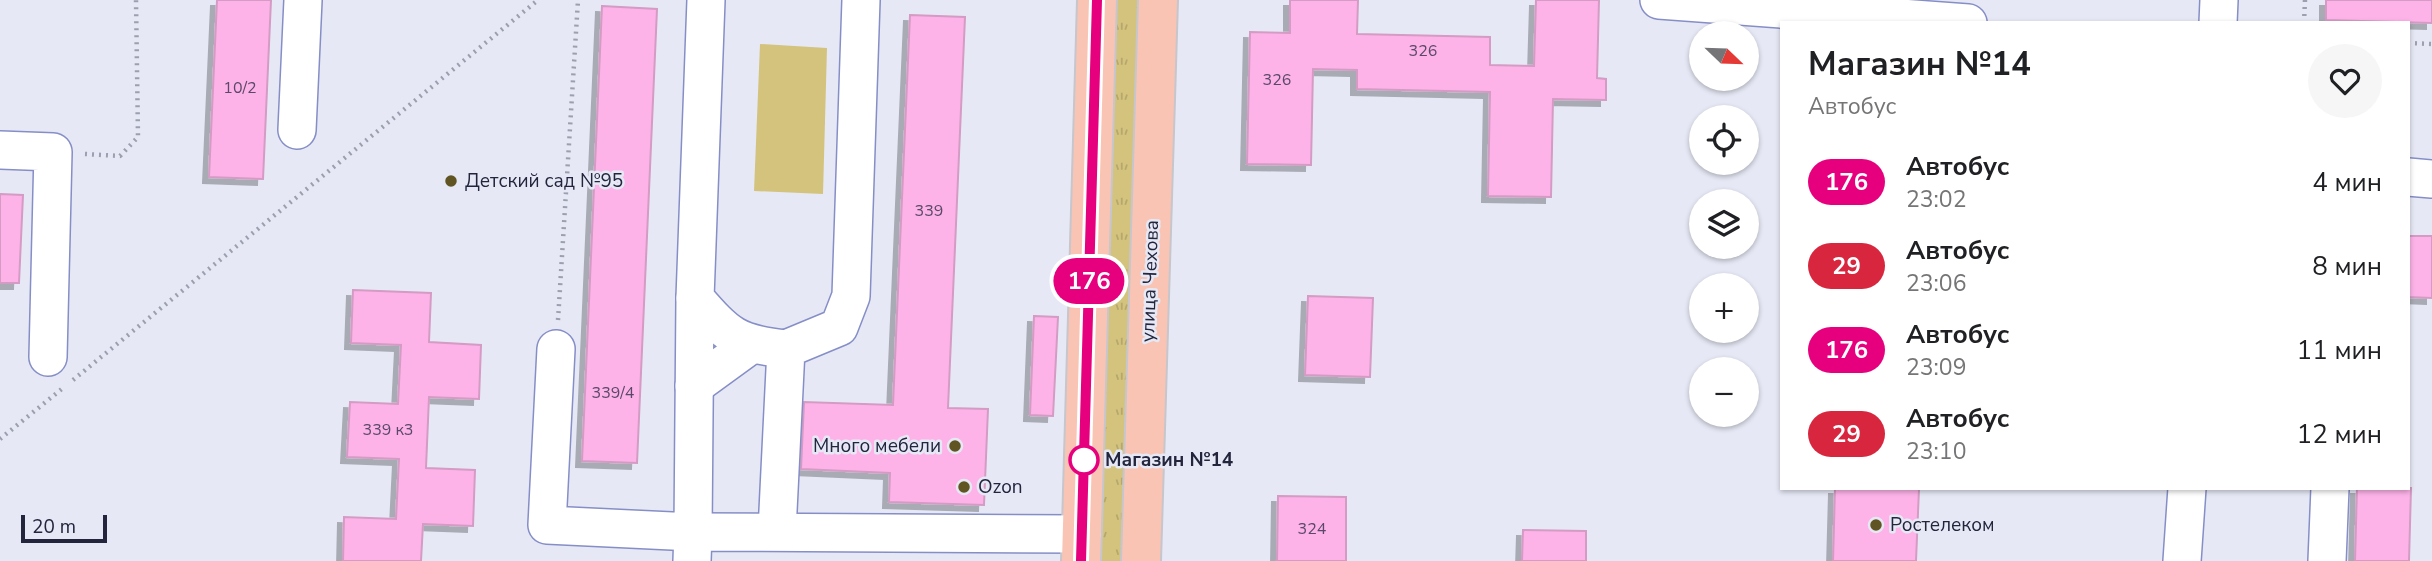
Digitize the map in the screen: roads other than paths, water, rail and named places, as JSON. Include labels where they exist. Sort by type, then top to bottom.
[{"type":"main road","points":[[1082,548],[1097,0]]},
{"type":"main road","name":"улица Чехова","points":[[1141,561],[1158,0]]},
{"type":"street","points":[[297,130],[303,0]]},
{"type":"street","points":[[693,546],[695,298],[706,0]]},
{"type":"street","points":[[695,298],[718,325],[749,346],[786,349],[839,327],[851,296],[861,0]]},
{"type":"street","points":[[1659,0],[1942,21]]},
{"type":"street","points":[[2218,21],[2219,0]]},
{"type":"street","points":[[0,150],[53,152],[48,357]]},
{"type":"street","points":[[2410,177],[2432,178]]},
{"type":"street","points":[[694,386],[749,346]]},
{"type":"street","points":[[556,349],[548,525],[693,546],[777,531],[1082,548]]},
{"type":"street","points":[[777,531],[786,349]]},
{"type":"street","points":[[2182,561],[2187,490]]},
{"type":"street","points":[[2327,561],[2330,490]]},
{"type":"place","name":"Детский сад №95","points":[[451,181]]},
{"type":"place","name":"Много мебели","points":[[955,446]]},
{"type":"place","name":"Магазин №14","points":[[1084,460]]},
{"type":"place","name":"Ozon","points":[[964,487]]},
{"type":"place","name":"Ростелеком","points":[[1876,525]]}]
